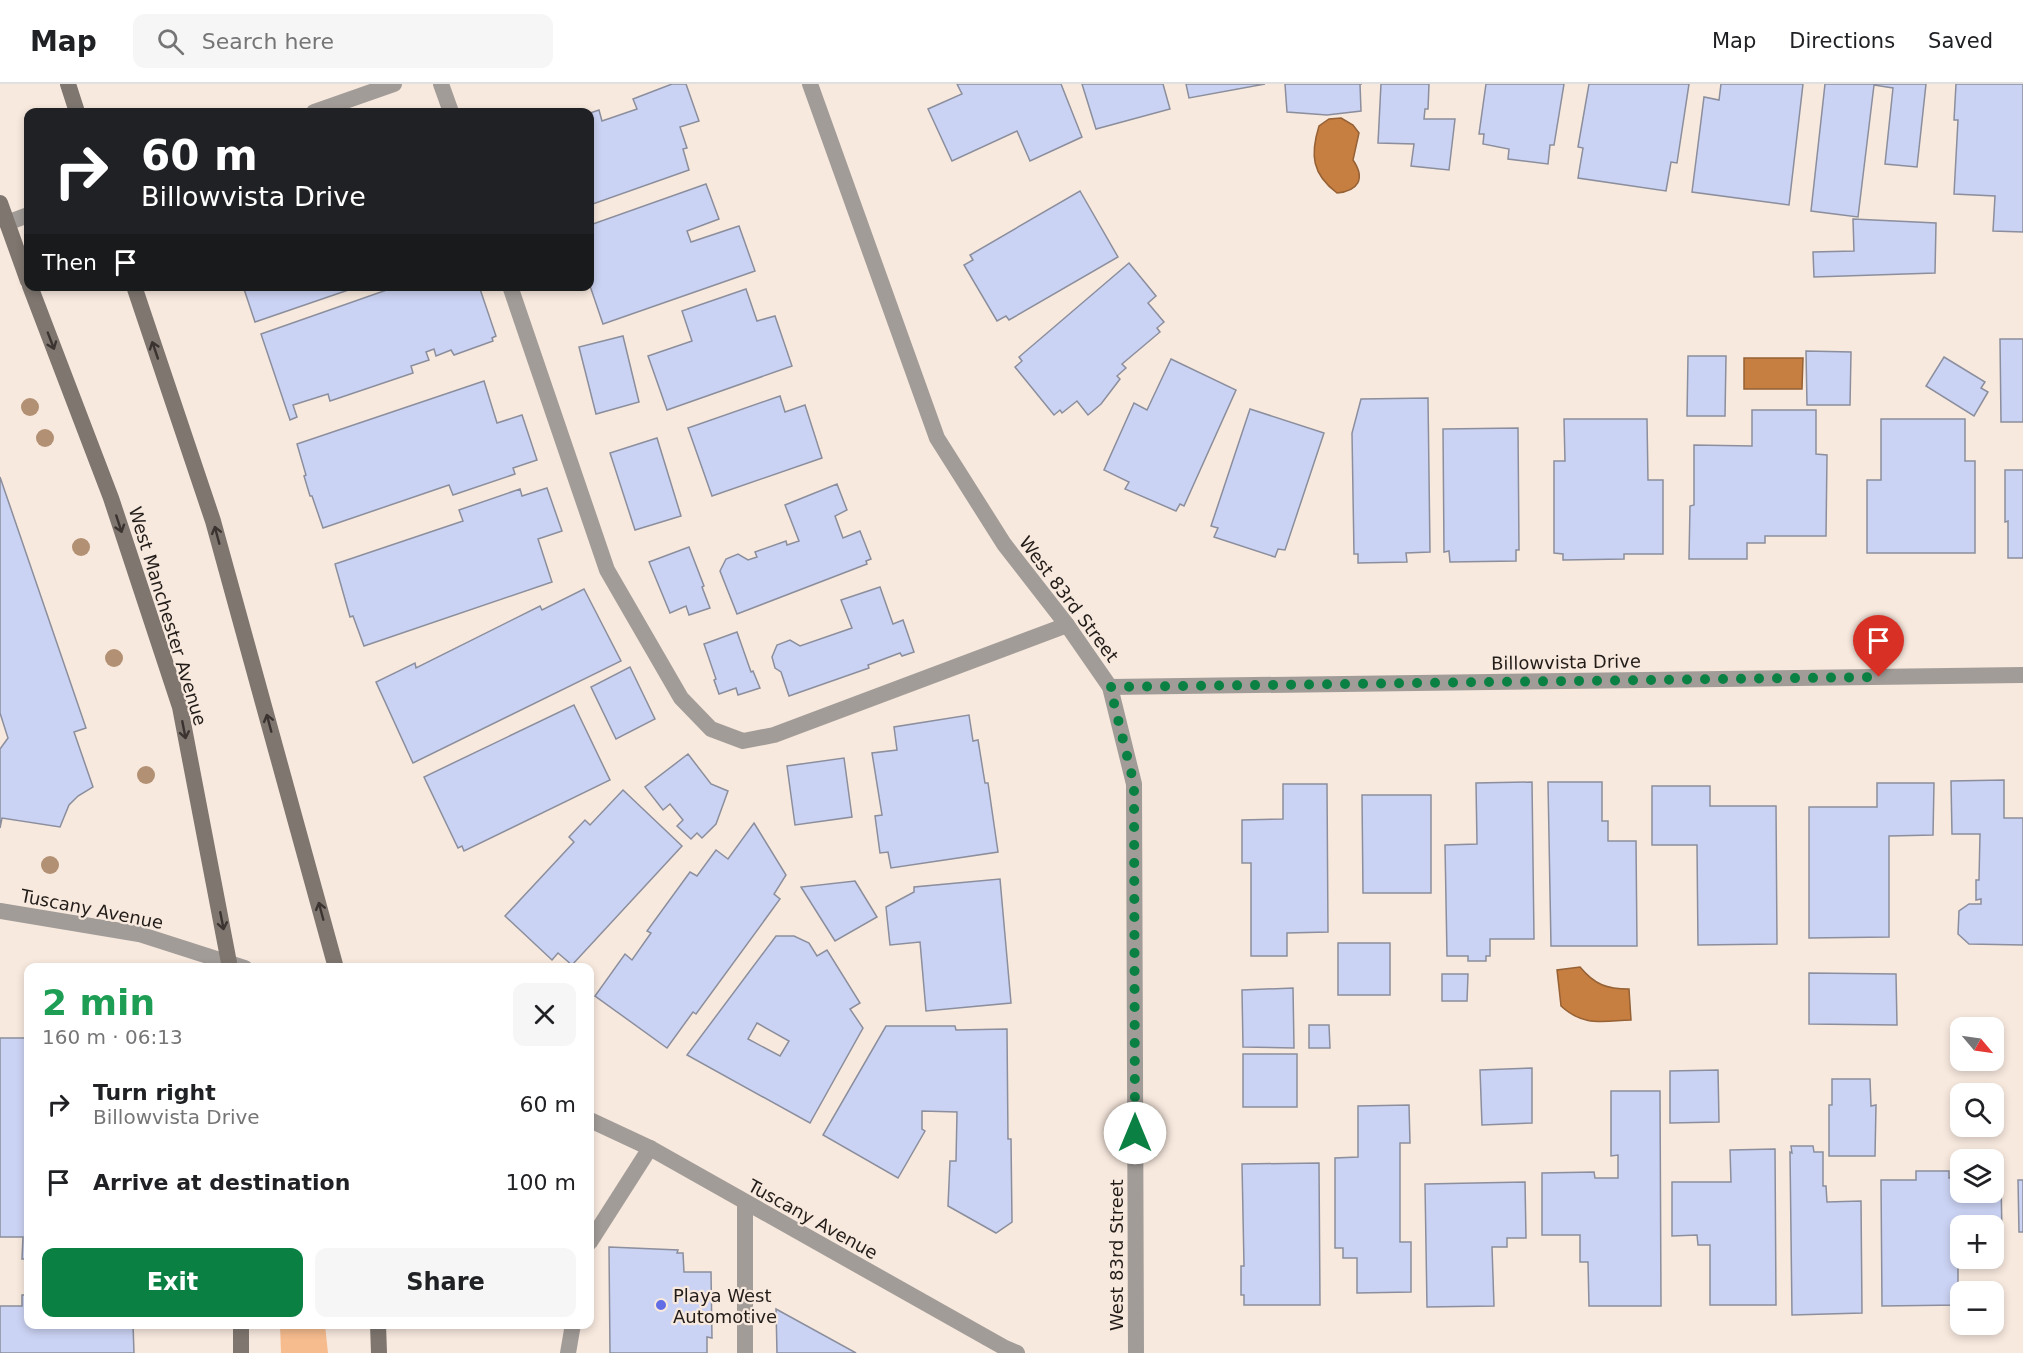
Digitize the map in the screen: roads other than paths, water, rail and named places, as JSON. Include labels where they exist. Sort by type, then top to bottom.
[{"type":"main road","points":[[68,84],[76,108]]},
{"type":"main road","points":[[0,203],[24,270]]},
{"type":"main road","name":"West Manchester Avenue","points":[[32,291],[111,498],[180,707],[234,963]]},
{"type":"main road","points":[[136,291],[213,521],[335,963]]},
{"type":"main road","points":[[241,1329],[241,1353]]},
{"type":"main road","points":[[378,1329],[379,1353]]},
{"type":"street","points":[[325,108],[394,84]]},
{"type":"street","points":[[441,84],[450,108]]},
{"type":"street","name":"West 83rd Street","points":[[810,84],[937,438],[1004,544],[1067,625],[1110,687],[1134,784],[1136,1353]]},
{"type":"street","points":[[7,224],[24,217]]},
{"type":"street","points":[[512,291],[607,570],[681,698],[711,729],[743,741],[774,735],[1067,625]]},
{"type":"street","name":"Billowvista Drive","points":[[1110,687],[2023,675]]},
{"type":"street","name":"Tuscany Avenue","points":[[0,911],[139,934],[226,963]]},
{"type":"street","name":"Tuscany Avenue","points":[[594,1122],[650,1148],[1017,1353]]},
{"type":"street","points":[[594,1236],[650,1148]]},
{"type":"street","points":[[745,1203],[745,1353]]},
{"type":"street","points":[[568,1353],[572,1329]]},
{"type":"place","name":"Playa West Automotive","points":[[661,1305]]}]
